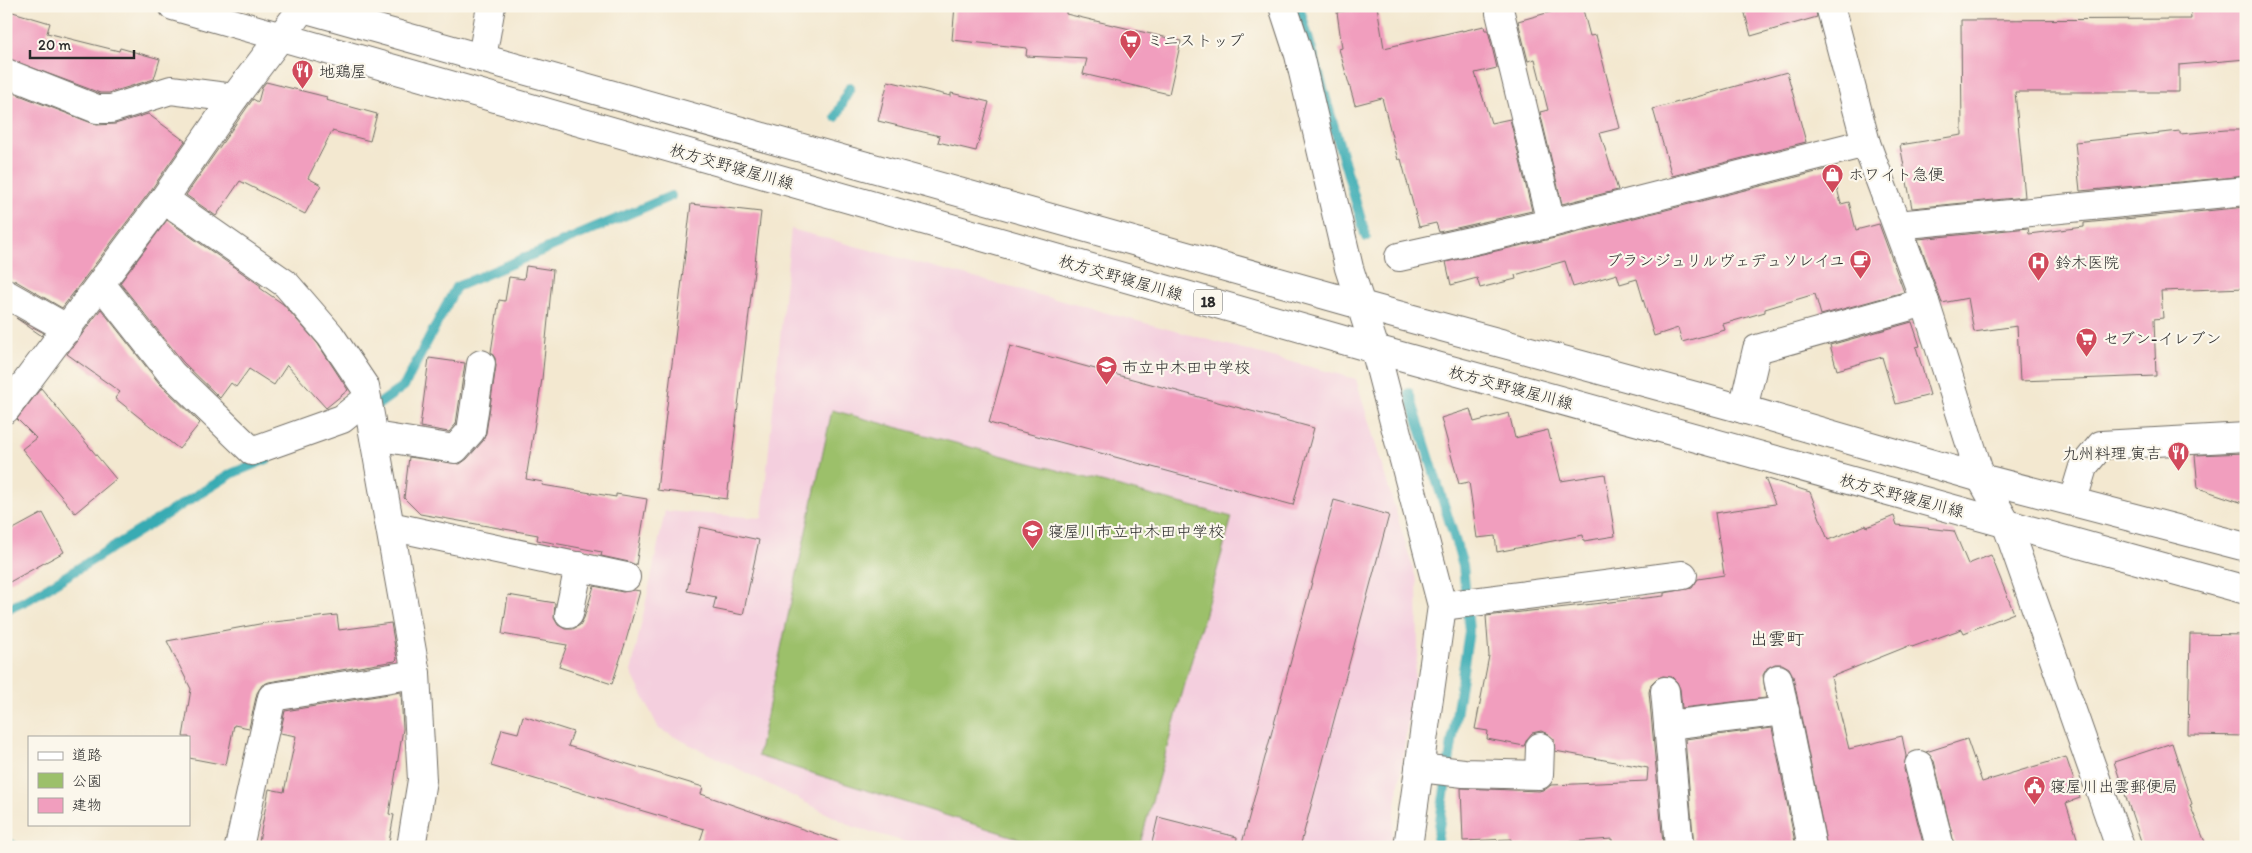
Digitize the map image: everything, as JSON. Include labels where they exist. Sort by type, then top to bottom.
[{"type":"street","name":"枚方交野寝屋川線","points":[[172,6],[1375,349],[2246,590]]},
{"type":"street","points":[[482,58],[491,6]]},
{"type":"street","points":[[1283,6],[1299,55],[1349,268],[1461,603],[1442,771],[1408,847]]},
{"type":"street","points":[[1830,6],[1866,143],[1925,302],[1981,478],[2006,523],[2120,847]]},
{"type":"street","points":[[6,410],[164,199],[234,98],[282,38],[301,7]]},
{"type":"street","name":"18","points":[[301,7],[1743,409],[1981,478],[2073,500],[2246,547]]},
{"type":"street","points":[[1500,13],[1551,223]]},
{"type":"street","points":[[6,73],[97,109],[111,109],[171,90],[234,98]]},
{"type":"street","points":[[1399,257],[1551,223],[1866,143]]},
{"type":"street","points":[[1897,225],[2246,191]]},
{"type":"street","points":[[164,199],[286,284],[330,335],[365,387],[416,674],[422,780],[411,847]]},
{"type":"street","points":[[101,284],[171,373],[252,451],[342,419],[370,415],[455,449],[471,432],[481,364]]},
{"type":"street","points":[[6,294],[68,328]]},
{"type":"street","points":[[1743,409],[1757,349],[1925,302]]},
{"type":"street","points":[[2073,500],[2083,467],[2100,445],[2246,437]]},
{"type":"street","points":[[390,526],[626,577]]},
{"type":"street","points":[[569,614],[579,566]]},
{"type":"street","points":[[1461,603],[1683,575]]},
{"type":"street","points":[[239,847],[272,697],[416,674]]},
{"type":"street","points":[[1778,678],[1812,847]]},
{"type":"street","points":[[1665,691],[1679,847]]},
{"type":"street","points":[[1668,725],[1785,712]]},
{"type":"street","points":[[1442,771],[1539,775],[1540,747]]},
{"type":"street","points":[[1918,765],[1940,847]]},
{"type":"shaded area","name":"寝屋川市立中木田中学校","points":[[791,229],[1356,379],[1417,582],[1418,651],[1390,847],[923,847],[854,827],[659,729],[631,672],[665,511],[762,518]]},
{"type":"green space","points":[[832,410],[1232,517],[1139,847],[1046,847],[758,756]]},
{"type":"building","points":[[955,6],[1066,6],[1066,14],[1181,41],[1169,94],[1083,74],[1087,59],[1026,56],[1027,48],[952,40]]},
{"type":"building","points":[[1377,6],[1384,48],[1484,26],[1485,30],[1488,30],[1497,68],[1475,73],[1491,123],[1510,119],[1532,211],[1439,232],[1436,223],[1419,227],[1401,159],[1398,160],[1382,98],[1355,105],[1339,49],[1342,48],[1337,12]]},
{"type":"building","points":[[1572,6],[1582,6],[1590,36],[1596,35],[1620,128],[1600,133],[1618,190],[1562,204],[1540,112],[1548,110],[1535,59],[1528,61],[1518,21]]},
{"type":"building","points":[[1743,6],[1815,6],[1817,17],[1751,36]]},
{"type":"building","points":[[2190,6],[2246,6],[2246,59],[2179,65],[2179,92],[2015,92],[2025,197],[1912,208],[1900,145],[1962,135],[1961,20],[2191,19]]},
{"type":"building","points":[[6,10],[50,23],[47,33],[119,51],[120,48],[160,59],[154,79],[109,93],[100,93],[6,58]]},
{"type":"building","points":[[1787,72],[1806,142],[1672,176],[1653,109]]},
{"type":"building","points":[[888,81],[951,96],[951,93],[989,102],[976,151],[938,142],[940,136],[878,121]]},
{"type":"building","points":[[266,82],[327,97],[326,100],[377,114],[370,141],[332,131],[308,178],[321,185],[305,214],[240,181],[216,216],[186,195],[253,99],[258,102],[262,87]]},
{"type":"building","points":[[6,90],[97,125],[115,124],[148,114],[185,141],[151,190],[62,308],[14,280],[6,278]]},
{"type":"building","points":[[2246,130],[2246,176],[2080,191],[2075,142],[2180,131],[2180,134]]},
{"type":"building","points":[[1832,168],[1841,204],[1849,202],[1856,230],[1879,224],[1904,292],[1821,315],[1815,294],[1765,309],[1765,312],[1723,324],[1725,330],[1682,342],[1678,328],[1654,336],[1637,279],[1620,284],[1617,274],[1573,287],[1565,261],[1515,275],[1516,279],[1480,288],[1477,278],[1451,285],[1446,262],[1555,238]]},
{"type":"building","points":[[691,204],[761,212],[727,499],[657,490]]},
{"type":"building","points":[[2246,207],[2246,288],[2161,291],[2163,318],[2154,319],[2156,376],[2020,381],[2017,326],[1974,332],[1968,298],[1942,303],[1918,239],[2028,228],[2029,234],[2084,227],[2084,223]]},
{"type":"building","points":[[167,220],[261,286],[260,288],[283,304],[318,344],[348,390],[326,408],[287,365],[274,385],[249,369],[236,387],[231,383],[220,398],[183,362],[120,283]]},
{"type":"building","points":[[526,266],[553,270],[542,379],[526,479],[543,482],[542,485],[616,497],[616,494],[647,499],[636,565],[601,556],[602,552],[537,540],[538,535],[420,514],[404,498],[409,457],[460,464],[483,441],[486,433],[496,366],[495,358],[491,352],[499,300],[505,301],[509,277],[524,279]]},
{"type":"building","points":[[101,309],[159,383],[200,423],[179,449],[115,398],[120,392],[67,354]]},
{"type":"building","points":[[16,318],[44,333],[42,336]]},
{"type":"building","points":[[1912,322],[1920,346],[1916,347],[1930,395],[1896,404],[1882,357],[1837,370],[1830,345]]},
{"type":"building","points":[[1010,346],[1314,428],[1293,505],[989,423]]},
{"type":"building","points":[[429,358],[465,363],[456,424],[449,432],[420,427]]},
{"type":"building","points":[[41,388],[116,479],[75,513],[22,449],[36,438],[17,419]]},
{"type":"building","points":[[1470,409],[1474,422],[1509,413],[1515,438],[1548,430],[1561,481],[1605,474],[1615,536],[1584,541],[1583,535],[1497,552],[1495,536],[1477,538],[1469,482],[1459,484],[1441,418]]},
{"type":"building","points":[[2246,453],[2246,504],[2198,488],[2195,455]]},
{"type":"building","points":[[1765,478],[1810,492],[1828,540],[1894,516],[1897,525],[1954,531],[1968,564],[1991,555],[2014,613],[1964,633],[1962,629],[1912,647],[1911,645],[1831,677],[1849,749],[1902,736],[1906,756],[1904,769],[1924,847],[1827,847],[1793,676],[1789,668],[1782,664],[1775,664],[1767,668],[1763,675],[1766,698],[1682,708],[1680,689],[1672,677],[1663,676],[1651,684],[1649,692],[1663,844],[1612,847],[1612,839],[1511,846],[1511,839],[1463,841],[1461,788],[1539,791],[1551,785],[1647,781],[1648,768],[1555,751],[1554,739],[1541,731],[1532,733],[1524,746],[1487,739],[1488,731],[1475,729],[1489,656],[1486,616],[1664,596],[1664,593],[1692,588],[1698,579],[1724,575],[1715,513],[1775,504]]},
{"type":"building","points":[[1334,500],[1389,515],[1300,847],[1241,847]]},
{"type":"building","points":[[43,513],[64,552],[6,584],[6,533]]},
{"type":"building","points":[[700,527],[759,540],[743,615],[713,609],[716,597],[687,591]]},
{"type":"building","points":[[594,586],[623,592],[640,591],[612,684],[559,667],[567,645],[502,634],[508,595],[555,603],[554,618],[558,625],[565,629],[573,629],[580,625],[584,618]]},
{"type":"building","points":[[337,615],[339,630],[391,623],[397,659],[395,661],[269,682],[262,685],[257,693],[249,728],[234,725],[226,765],[190,758],[190,736],[183,736],[191,689],[167,641],[265,623]]},
{"type":"building","points":[[2190,634],[2246,635],[2246,736],[2188,735]]},
{"type":"building","points":[[401,692],[403,729],[389,814],[394,815],[388,847],[258,847],[269,789],[284,792],[296,736],[280,733],[285,711]]},
{"type":"building","points":[[523,716],[573,732],[568,746],[703,787],[701,794],[840,842],[839,847],[698,847],[704,829],[491,766],[502,729],[518,733]]},
{"type":"building","points":[[1772,728],[1796,847],[1694,847],[1685,739]]},
{"type":"building","points":[[1967,739],[1982,782],[2066,757],[2080,798],[2066,803],[2080,847],[1955,847],[1934,761],[1926,752]]},
{"type":"building","points":[[2172,743],[2192,804],[2190,805],[2207,847],[2143,847],[2114,762]]},
{"type":"building","points":[[1158,817],[1237,837],[1236,847],[1151,847]]},
{"type":"waterway","points":[[1299,6],[1366,237]]},
{"type":"waterway","points":[[836,117],[850,87]]},
{"type":"waterway","points":[[372,409],[404,386],[456,287],[671,196]]},
{"type":"waterway","points":[[1409,393],[1463,565],[1469,631],[1436,847]]},
{"type":"waterway","points":[[6,610],[29,599],[233,473],[267,459]]},
{"type":"waterway","points":[[6,841],[15,847]]},
{"type":"place","name":"ミニストップ","points":[[1131,59]]},
{"type":"place","name":"地鶏屋","points":[[303,90]]},
{"type":"place","name":"ホワイト急便","points":[[1832,193]]},
{"type":"place","name":"ブランジュリルヴェデュソレイユ","points":[[1861,279]]},
{"type":"place","name":"鈴木医院","points":[[2039,281]]},
{"type":"place","name":"セブン-イレブン","points":[[2087,357]]},
{"type":"place","name":"市立中木田中学校","points":[[1106,386]]},
{"type":"place","name":"九州料理 寅吉","points":[[2178,472]]},
{"type":"place","name":"寝屋川市立中木田中学校","points":[[1032,550]]},
{"type":"place","name":"寝屋川出雲郵便局","points":[[2034,805]]},
{"type":"district","name":"出雲町","points":[[1777,639]]}]
